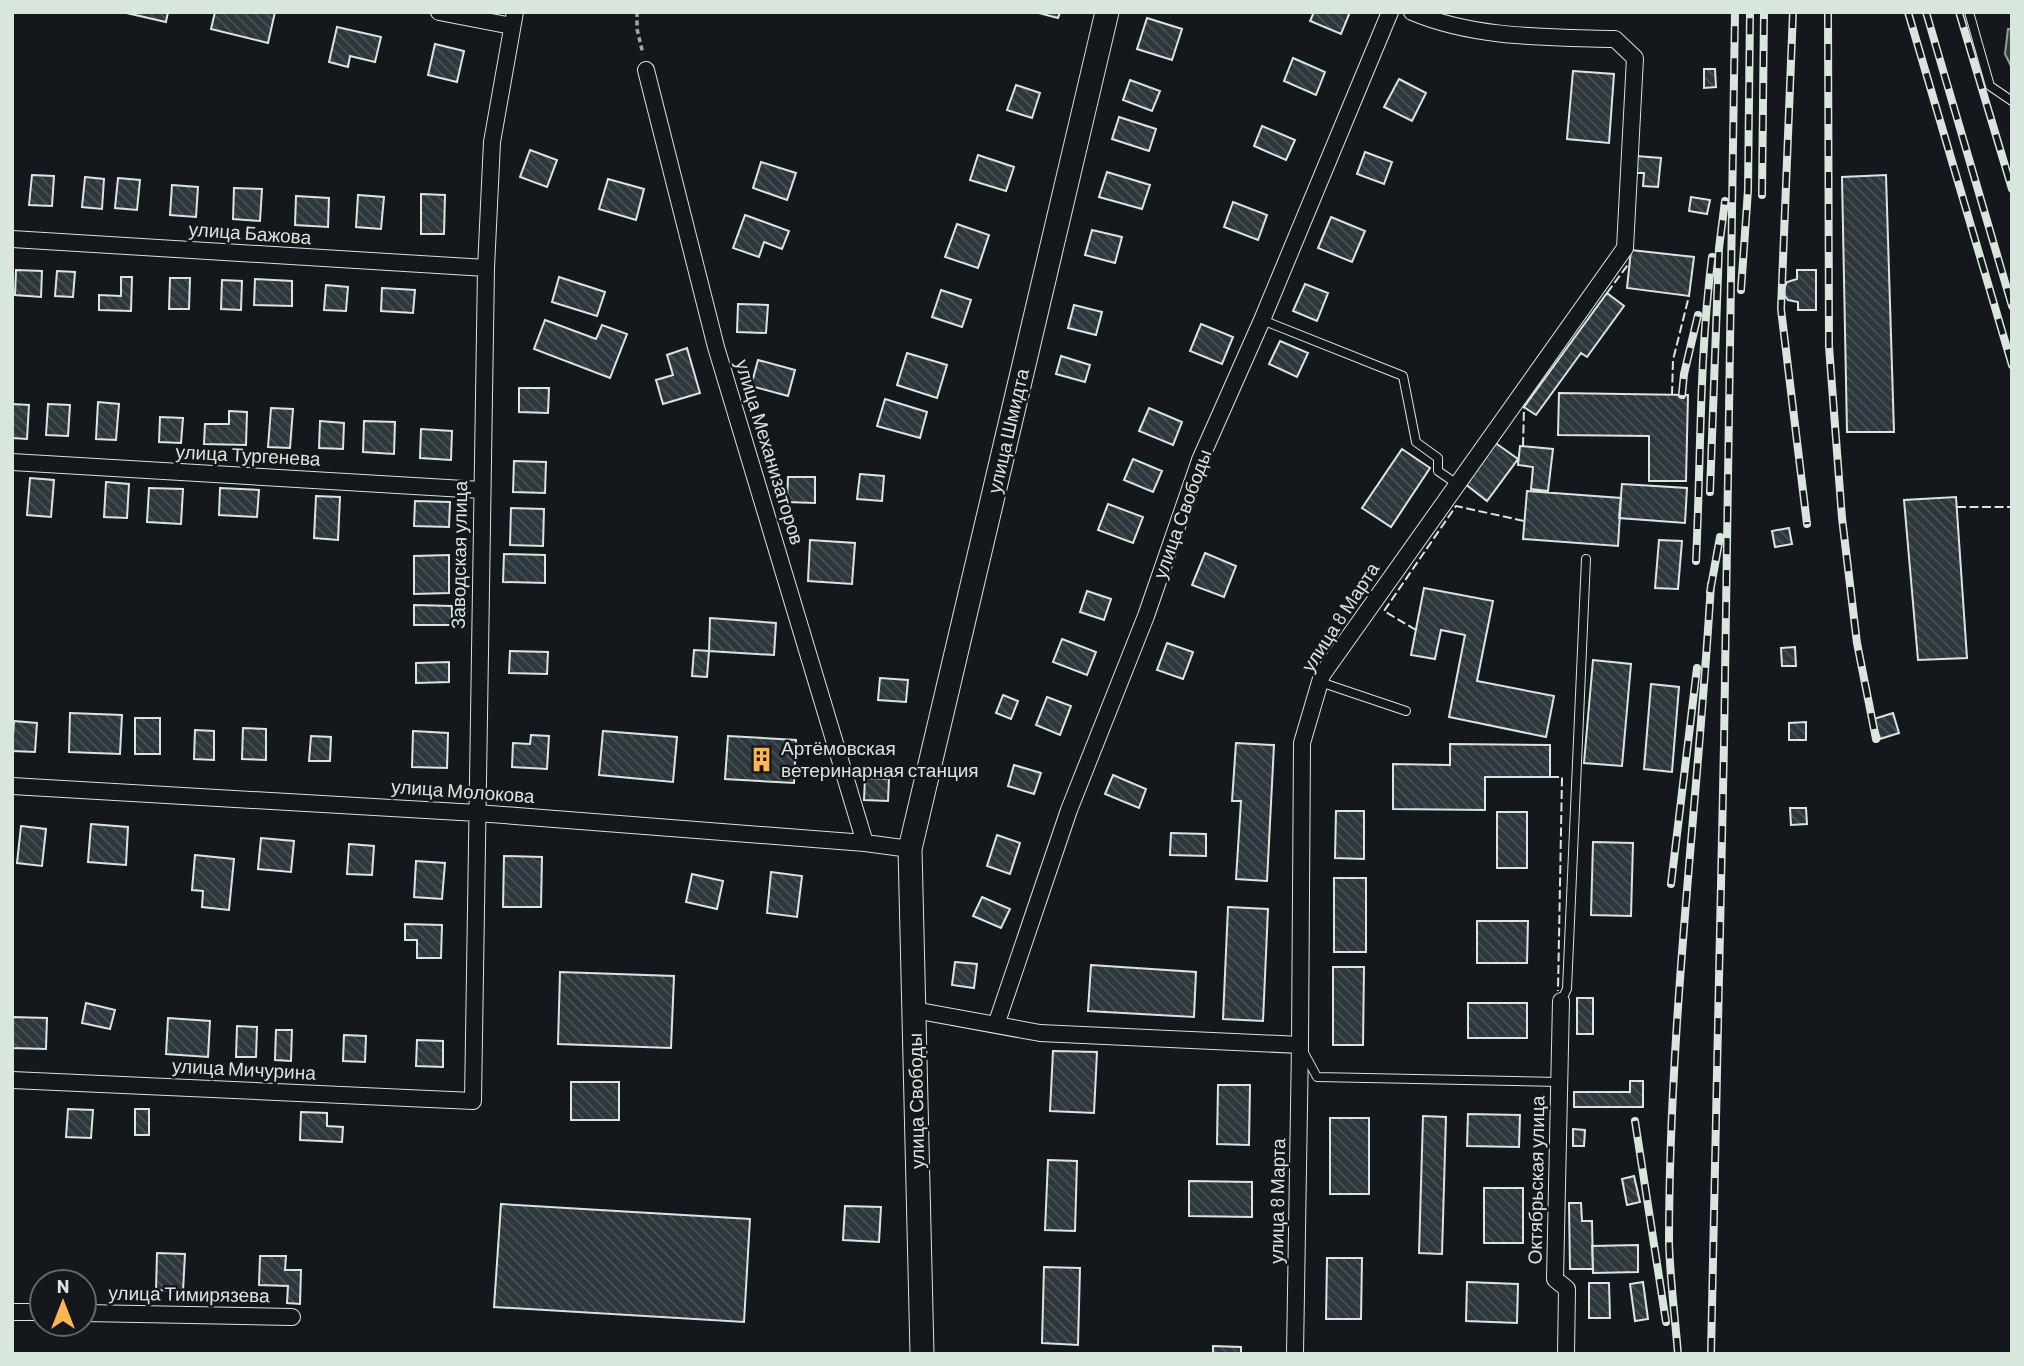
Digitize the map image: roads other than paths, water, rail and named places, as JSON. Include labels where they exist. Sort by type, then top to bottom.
[{"type":"street","points":[[439,12],[513,19]]},
{"type":"street","name":"улица Шмидта","points":[[910,849],[1107,12]]},
{"type":"street","name":"улица Свободы","points":[[996,1025],[1069,810],[1146,616],[1200,460],[1262,320],[1390,12]]},
{"type":"street","name":"улица 8 Марта","points":[[1295,1354],[1301,743],[1322,675],[1625,248],[1635,58],[1615,39],[1498,35],[1412,12]]},
{"type":"street","name":"Заводская улица","points":[[473,1101],[486,268],[492,142],[513,19]]},
{"type":"street","name":"улица Механизаторов","points":[[646,70],[716,347],[865,843]]},
{"type":"street","name":"улица Бажова","points":[[12,239],[486,268]]},
{"type":"street","name":"улица Тургенева","points":[[12,463],[481,490]]},
{"type":"street","name":"улица Молокова","points":[[12,786],[477,813],[865,843],[910,849]]},
{"type":"street","name":"улица Свободы","points":[[910,849],[922,1354]]},
{"type":"street","name":"Октябрьская улица","points":[[1561,1001],[1555,1279],[1567,1289],[1566,1354]]},
{"type":"street","points":[[914,1010],[1040,1033],[1300,1045]]},
{"type":"street","name":"улица Мичурина","points":[[12,1080],[473,1101]]},
{"type":"street","name":"улица Тимирязева","points":[[98,1313],[292,1317]]},
{"type":"lane","points":[[1969,12],[1990,86],[2012,101]]},
{"type":"lane","points":[[1262,320],[1403,376],[1416,442],[1438,458],[1438,471],[1457,484]]},
{"type":"lane","points":[[1561,1001],[1567,989],[1586,559]]},
{"type":"lane","points":[[1320,682],[1406,711]]},
{"type":"lane","points":[[1300,1045],[1317,1077],[1559,1083]]},
{"type":"railway","points":[[1711,1354],[1735,12]]},
{"type":"railway","points":[[1741,290],[1748,190],[1750,12]]},
{"type":"railway","points":[[1762,195],[1764,12]]},
{"type":"railway","points":[[1793,12],[1781,309],[1807,524]]},
{"type":"railway","points":[[1828,12],[1829,346],[1842,518],[1857,643],[1876,739]]},
{"type":"railway","points":[[1908,12],[2012,365]]},
{"type":"railway","points":[[1926,12],[2012,306]]},
{"type":"railway","points":[[1959,12],[2012,189]]},
{"type":"railway","points":[[1710,492],[1719,248],[1725,201]]},
{"type":"railway","points":[[1696,561],[1703,371],[1712,257]]},
{"type":"railway","points":[[1682,395],[1684,374],[1698,315]]},
{"type":"railway","points":[[1710,592],[1720,537]]},
{"type":"railway","points":[[1678,1354],[1669,1242],[1670,1160],[1679,995],[1711,584]]},
{"type":"railway","points":[[1671,884],[1697,668]]},
{"type":"railway","points":[[1635,1121],[1666,1322]]},
{"type":"place","name":"Артёмовская ветеринарная станция","points":[[761,759]]}]
